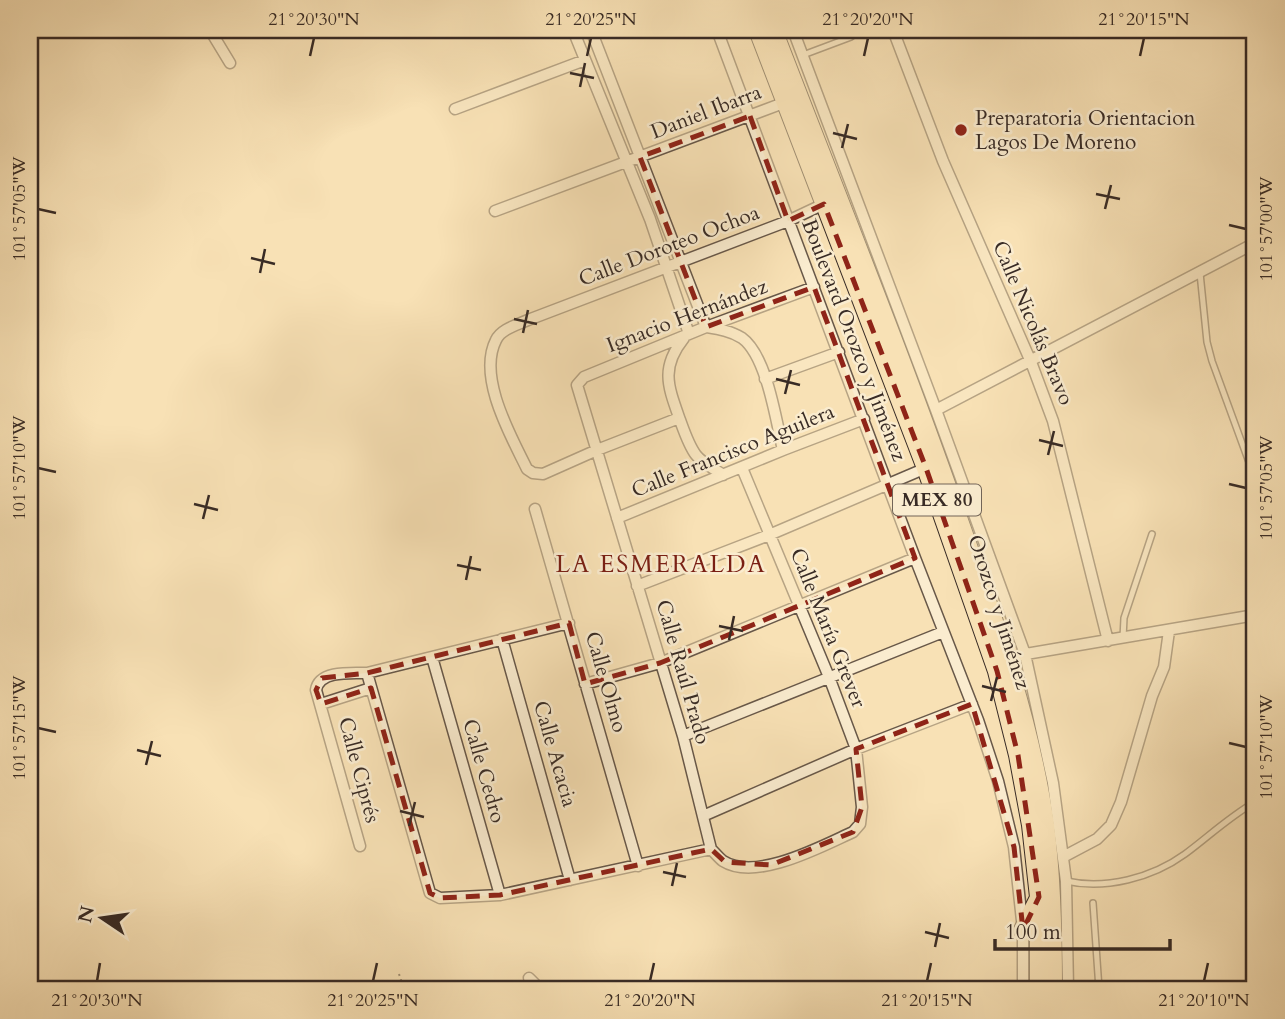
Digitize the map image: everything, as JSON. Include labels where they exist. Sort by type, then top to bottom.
[{"type":"highway","name":"Orozco y Jiménez","points":[[758,30],[926,468],[997,671],[1018,755],[1031,825],[1039,897],[1040,989]]},
{"type":"highway","name":"Orozco y Jiménez","points":[[773,30],[938,462],[1016,656],[1045,824],[1052,894],[1053,989]]},
{"type":"highway","points":[[1023,930],[1039,897]]},
{"type":"street","points":[[573,30],[628,162],[688,334],[673,351],[667,385],[697,456],[723,475]]},
{"type":"street","points":[[590,30],[706,327],[722,329],[743,339],[756,355],[783,450]]},
{"type":"street","name":"Boulevard Orozco y Jiménez","points":[[717,30],[972,704],[998,781],[1014,847],[1023,930],[1023,989]]},
{"type":"street","points":[[793,30],[936,410],[1016,656],[1053,783],[1066,881],[1068,989]]},
{"type":"street","name":"Calle Nicolás Bravo","points":[[892,30],[943,161],[1031,362],[1053,421],[1108,641]]},
{"type":"street","points":[[214,32],[230,63]]},
{"type":"street","points":[[455,109],[585,60]]},
{"type":"street","name":"Daniel Ibarra","points":[[495,211],[786,102]]},
{"type":"street","name":"Calle Doroteo Ochoa","points":[[680,418],[543,474],[533,473],[527,469],[505,423],[492,386],[492,354],[496,339],[504,331],[527,320],[788,221],[824,204]]},
{"type":"street","points":[[936,410],[1255,243]]},
{"type":"street","name":"Ignacio Hernández","points":[[577,385],[584,377],[688,334],[814,287]]},
{"type":"street","points":[[765,379],[839,352]]},
{"type":"street","name":"Calle Raúl Prado","points":[[577,385],[683,736],[712,849]]},
{"type":"street","name":"Calle Francisco Aguilera","points":[[617,519],[864,419]]},
{"type":"street","name":"Calle María Grever","points":[[712,849],[725,862],[748,867],[771,865],[853,832],[860,824],[862,807],[856,749],[829,677],[741,468]]},
{"type":"street","points":[[637,586],[769,535],[926,468]]},
{"type":"street","name":"Calle Olmo","points":[[535,509],[638,866]]},
{"type":"street","points":[[586,684],[660,663],[915,558]]},
{"type":"street","points":[[1016,656],[1255,615]]},
{"type":"street","points":[[569,622],[367,673],[430,893],[440,898],[500,895],[712,849]]},
{"type":"street","points":[[1063,857],[1097,839],[1111,825],[1122,802],[1152,696],[1164,667],[1169,631]]},
{"type":"street","points":[[683,736],[943,632]]},
{"type":"street","name":"Calle Acacia","points":[[502,639],[570,880]]},
{"type":"street","name":"Calle Cedro","points":[[432,657],[500,895]]},
{"type":"street","name":"Calle Ciprés","points":[[360,846],[316,690],[322,678],[347,673],[367,673]]},
{"type":"street","name":"Calle Ciprés","points":[[321,704],[371,688]]},
{"type":"street","points":[[703,816],[856,749],[972,704]]},
{"type":"street","points":[[529,978],[540,989]]},
{"type":"lane","points":[[803,55],[851,37]]},
{"type":"lane","points":[[1200,273],[1207,342],[1250,465]]},
{"type":"lane","points":[[1124,638],[1125,618],[1153,534]]},
{"type":"lane","points":[[1066,881],[1092,885],[1145,875],[1182,856],[1238,812],[1255,803]]},
{"type":"lane","points":[[1093,903],[1099,989]]},
{"type":"path","points":[[399,974],[404,989]]},
{"type":"highlighted area","points":[[750,116],[788,221],[824,204],[926,468],[997,671],[1018,755],[1039,897],[1023,930],[1014,847],[972,704],[856,749],[862,807],[853,832],[771,865],[725,862],[711,849],[500,895],[440,898],[430,893],[371,688],[321,704],[316,690],[322,678],[367,673],[569,623],[585,684],[660,663],[915,558],[814,287],[706,327],[640,157]]},
{"type":"place","name":"Preparatoria Orientacion Lagos De Moreno","points":[[961,130]]},
{"type":"district","name":"LA ESMERALDA","points":[[661,564]]}]
